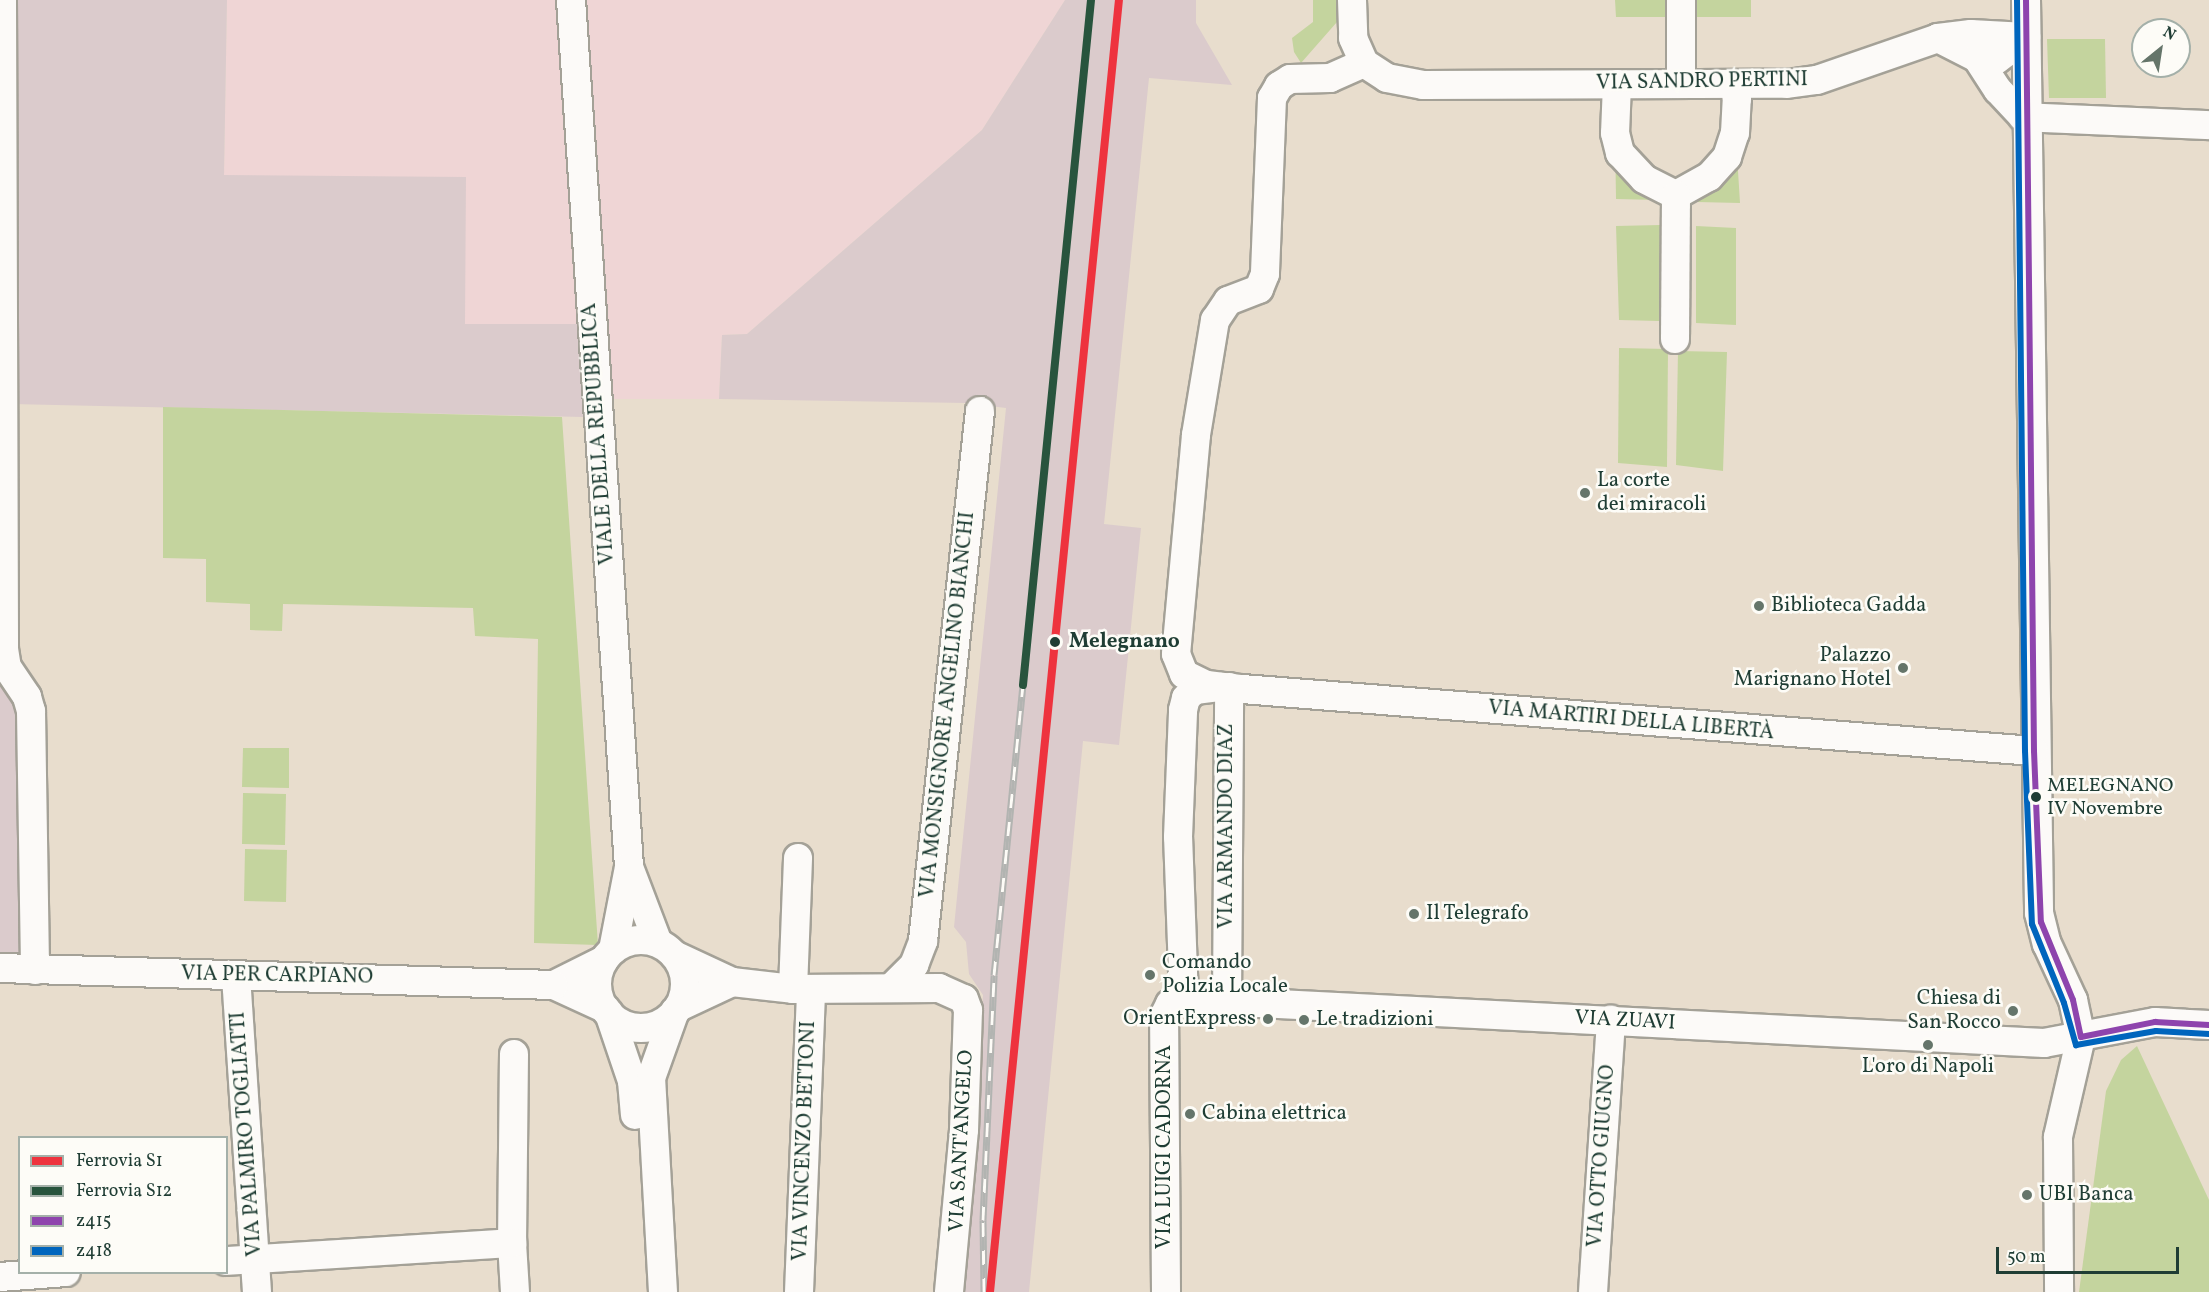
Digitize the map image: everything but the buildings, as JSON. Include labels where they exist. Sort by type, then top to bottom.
[{"type":"street","points":[[2,0],[1,379],[4,649],[7,668],[27,697],[31,711],[35,970]]},
{"type":"street","name":"VIALE DELLA REPUBBLICA","points":[[571,0],[629,867],[609,955],[597,985],[632,1081],[645,1292]]},
{"type":"street","points":[[1229,687],[1200,683],[1177,664],[1190,474],[1215,320],[1228,301],[1247,297],[1259,289],[1265,274],[1271,104],[1279,86],[1296,78],[1329,78],[1364,63],[1353,38],[1352,0]]},
{"type":"street","points":[[1681,0],[1681,84]]},
{"type":"street","points":[[2026,0],[2030,119],[2034,751],[2041,922],[2073,1000],[2081,1037],[2058,1137],[2060,1292]]},
{"type":"street","name":"VIA SANDRO PERTINI","points":[[1364,63],[1387,78],[1415,84],[1808,82],[1938,39],[1971,34],[2026,37]]},
{"type":"street","points":[[1938,39],[1977,58],[1996,60],[2026,37]]},
{"type":"street","points":[[1977,58],[2014,111],[2030,119],[2209,125]]},
{"type":"street","points":[[1617,84],[1615,133],[1620,153],[1630,167],[1676,195]]},
{"type":"street","points":[[1676,195],[1709,177],[1727,157],[1735,133],[1737,99],[1734,84]]},
{"type":"street","points":[[1675,339],[1676,195]]},
{"type":"street","name":"VIA MONSIGNORE ANGELINO BIANCHI","points":[[901,988],[914,965],[923,941],[980,411]]},
{"type":"street","points":[[1177,1001],[1178,837],[1184,704],[1190,693],[1200,687],[1229,687]]},
{"type":"street","name":"VIA MARTIRI DELLA LIBERTÀ","points":[[1229,687],[2034,751]]},
{"type":"street","name":"VIA ARMANDO DIAZ","points":[[1227,1001],[1229,687]]},
{"type":"street","name":"VIA VINCENZO BETTONI","points":[[798,858],[802,990],[799,1292]]},
{"type":"street","name":"VIALE DELLA REPUBBLICA","points":[[629,867],[666,949],[684,975],[677,1009],[651,1078],[663,1292]]},
{"type":"street","points":[[609,955],[641,940],[666,949],[732,982],[802,990],[901,988]]},
{"type":"street","name":"VIA PER CARPIANO","points":[[554,985],[609,955]]},
{"type":"street","name":"VIA PER CARPIANO","points":[[0,969],[554,985],[607,1011]]},
{"type":"street","name":"VIA PALMIRO TOGLIATTI","points":[[236,976],[257,1292]]},
{"type":"street","points":[[607,1011],[629,1026],[644,1027],[658,1024],[677,1009],[732,982]]},
{"type":"street","name":"VIA SANT'ANGELO","points":[[901,988],[945,988],[958,994],[968,1010],[966,1106],[957,1239],[949,1292]]},
{"type":"street","name":"VIA ZUAVI","points":[[1177,1001],[1227,1001],[2043,1043],[2155,1022],[2209,1025]]},
{"type":"street","name":"VIA LUIGI CADORNA","points":[[1166,1292],[1164,1016],[1177,1001]]},
{"type":"street","name":"VIA OTTO GIUGNO","points":[[1593,1292],[1611,1020]]},
{"type":"street","points":[[514,1054],[512,1243],[515,1292]]},
{"type":"street","points":[[228,1261],[512,1243]]},
{"type":"street","points":[[0,1277],[40,1274]]},
{"type":"shaded area","points":[[0,0],[227,0],[224,175],[466,177],[465,324],[577,324],[583,417],[11,404],[11,670],[37,694],[42,963],[0,961]]},
{"type":"shaded area","points":[[227,0],[556,0],[577,324],[465,325],[224,175]]},
{"type":"shaded area","points":[[583,0],[1065,0],[982,130],[747,334],[722,335],[719,399],[609,399]]},
{"type":"shaded area","points":[[1065,0],[1196,0],[1196,23],[1232,85],[1149,78],[1104,524],[1141,528],[1119,745],[1083,741],[1029,1292],[964,1292],[983,995],[969,974],[966,942],[954,927],[1006,408],[966,403],[719,399],[722,335],[747,334],[982,130]]},
{"type":"green space","points":[[1313,0],[1337,0],[1337,22],[1301,63],[1294,52],[1292,38],[1313,22]]},
{"type":"green space","points":[[1615,0],[1751,0],[1751,17],[1616,17]]},
{"type":"green space","points":[[2047,39],[2105,39],[2106,98],[2049,98]]},
{"type":"green space","points":[[1735,124],[1740,203],[1697,202],[1696,185]]},
{"type":"green space","points":[[1615,133],[1657,200],[1616,199]]},
{"type":"green space","points":[[1660,225],[1659,321],[1619,320],[1616,226]]},
{"type":"green space","points":[[1696,226],[1736,228],[1736,325],[1696,323]]},
{"type":"green space","points":[[1619,348],[1668,349],[1667,467],[1618,463]]},
{"type":"green space","points":[[1678,351],[1727,352],[1723,471],[1676,465]]},
{"type":"green space","points":[[163,407],[562,417],[598,945],[534,943],[538,639],[475,636],[473,608],[283,604],[282,631],[250,630],[250,604],[206,602],[206,559],[163,558]]},
{"type":"green space","points":[[243,748],[289,748],[289,788],[242,787]]},
{"type":"green space","points":[[243,793],[286,794],[285,845],[242,844]]},
{"type":"green space","points":[[245,849],[287,850],[286,902],[244,901]]},
{"type":"green space","points":[[2137,1046],[2209,1200],[2209,1292],[2079,1292],[2106,1091],[2121,1060]]},
{"type":"railway","points":[[984,1292],[983,1220],[994,975],[1023,685]]},
{"type":"rail line","name":"S12","points":[[1023,685],[1091,0]]},
{"type":"rail line","name":"S1","points":[[990,1292],[1119,0]]},
{"type":"transit line","name":"z418","points":[[2017,0],[2025,751],[2032,924],[2064,1003],[2076,1045],[2156,1031],[2209,1034]]},
{"type":"transit line","name":"z415","points":[[2026,0],[2034,751],[2041,922],[2073,1000],[2081,1037],[2155,1022],[2209,1025]]},
{"type":"place","name":"La corte dei miracoli","points":[[1585,493]]},
{"type":"place","name":"Biblioteca Gadda","points":[[1759,606]]},
{"type":"place","name":"Melegnano","points":[[1055,642]]},
{"type":"place","name":"Palazzo Marignano Hotel","points":[[1903,668]]},
{"type":"place","name":"MELEGNANO IV Novembre","points":[[2036,797]]},
{"type":"place","name":"Il Telegrafo","points":[[1414,914]]},
{"type":"place","name":"Comando Polizia Locale","points":[[1150,975]]},
{"type":"place","name":"Chiesa di San Rocco","points":[[2013,1011]]},
{"type":"place","name":"OrientExpress","points":[[1268,1019]]},
{"type":"place","name":"Le tradizioni","points":[[1304,1020]]},
{"type":"place","name":"L'oro di Napoli","points":[[1928,1045]]},
{"type":"place","name":"Cabina elettrica","points":[[1190,1114]]},
{"type":"place","name":"UBI Banca","points":[[2027,1195]]}]
